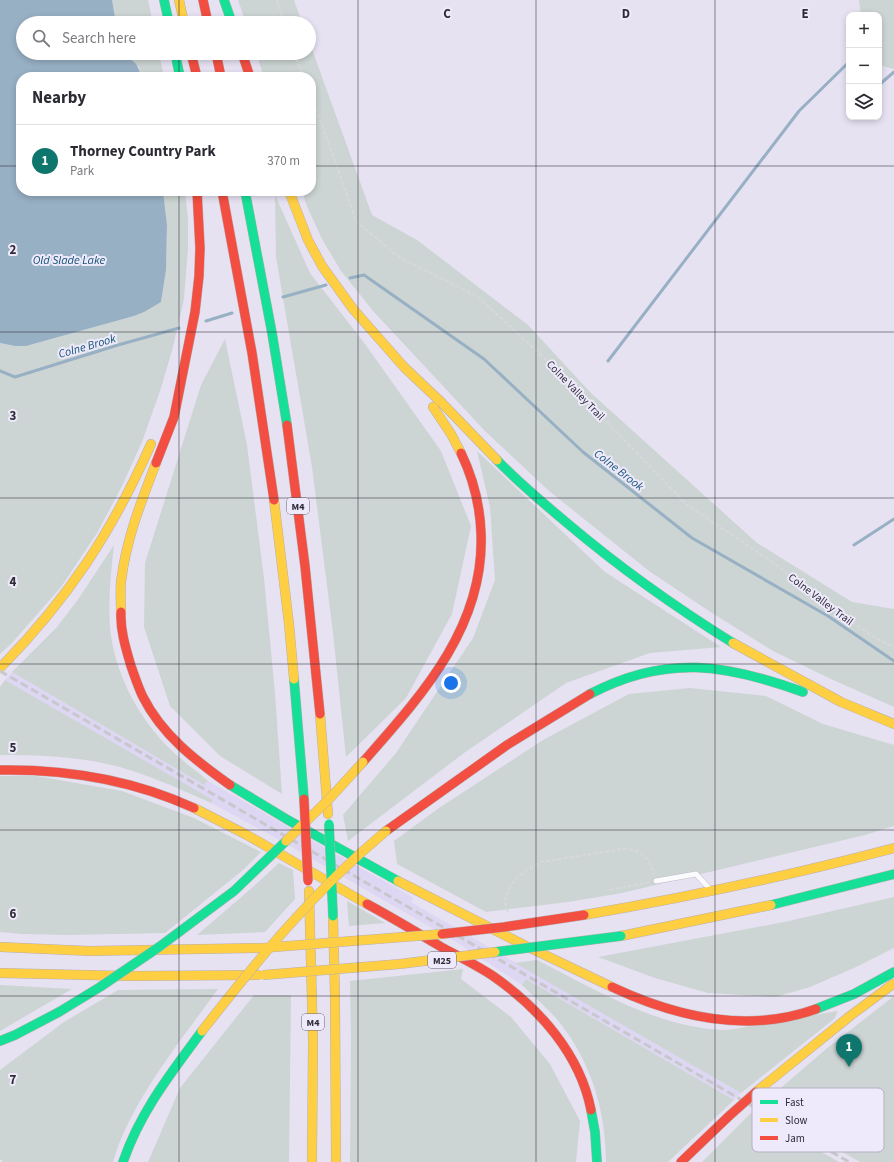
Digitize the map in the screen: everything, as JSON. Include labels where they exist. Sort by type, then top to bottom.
[{"type":"highway","points":[[164,0],[167,16]]},
{"type":"highway","points":[[179,0],[182,16]]},
{"type":"highway","points":[[203,0],[206,16]]},
{"type":"highway","points":[[224,0],[230,16]]},
{"type":"highway","points":[[176,60],[179,72]]},
{"type":"highway","points":[[193,60],[196,72]]},
{"type":"highway","points":[[217,60],[220,72]]},
{"type":"highway","points":[[244,60],[248,72]]},
{"type":"highway","points":[[197,196],[200,259],[196,304],[184,369],[174,417],[128,542],[122,572],[119,603],[123,642],[130,665],[140,690],[151,711],[164,729],[191,756],[223,780],[272,811],[363,863],[600,983],[656,1006],[676,1012],[725,1021],[786,1018],[810,1012],[832,1004],[894,972]]},
{"type":"highway","name":"M4","points":[[223,196],[249,336],[273,490],[289,625],[304,799],[308,882],[313,1040],[312,1162]]},
{"type":"highway","name":"M4","points":[[246,196],[286,417],[297,498],[317,679],[329,824],[333,916],[336,997],[336,1162]]},
{"type":"highway","points":[[291,196],[308,240],[322,266],[353,309],[404,367],[442,403],[512,476],[582,537],[610,559],[702,624],[741,648],[841,702],[894,724]]},
{"type":"highway","points":[[0,1041],[15,1035],[59,1012],[100,987],[160,947],[234,891],[331,797],[363,762],[413,704],[452,647],[470,605],[481,556],[482,538],[476,491],[468,466],[443,421],[404,367]]},
{"type":"highway","points":[[167,403],[177,373],[184,369]]},
{"type":"highway","points":[[0,668],[46,620],[87,565],[122,506],[154,437]]},
{"type":"highway","points":[[122,1162],[133,1134],[145,1112],[202,1031],[264,952],[300,911],[363,849],[464,774],[532,728],[612,684],[643,673],[678,667],[730,669],[764,678],[816,697],[841,702]]},
{"type":"highway","points":[[0,770],[53,772],[104,779],[146,790],[172,799],[220,821],[263,844],[493,976],[506,985],[538,1013],[564,1044],[576,1065],[586,1091],[594,1123],[597,1162]]},
{"type":"highway","points":[[0,947],[90,951],[262,948],[394,938],[512,926],[584,916],[713,892],[809,871],[894,848]]},
{"type":"highway","name":"M25","points":[[0,973],[170,977],[263,975],[400,964],[621,936],[759,908],[846,888],[894,874]]},
{"type":"highway","points":[[761,1088],[844,1020],[894,983]]},
{"type":"highway","points":[[681,1162],[752,1096]]},
{"type":"lane","points":[[656,881],[696,874],[713,892]]},
{"type":"path","points":[[277,0],[282,16]]},
{"type":"path","points":[[297,60],[301,72]]},
{"type":"path","name":"Colne Valley Trail","points":[[316,110],[356,221],[400,258],[476,296],[554,367],[686,505],[774,563],[826,605],[879,640],[894,647]]},
{"type":"path","points":[[610,890],[656,881]]},
{"type":"shaded area","points":[[112,0],[148,0],[151,16],[115,16]]},
{"type":"shaded area","points":[[238,0],[294,0],[300,16],[244,16]]},
{"type":"shaded area","points":[[859,0],[894,0],[894,69],[882,66],[882,12],[861,12]]},
{"type":"shaded area","points":[[130,60],[160,60],[163,72],[140,72],[139,67]]},
{"type":"shaded area","points":[[258,60],[316,60],[372,215],[417,240],[528,325],[591,393],[757,543],[852,602],[894,609],[894,707],[773,651],[649,571],[549,491],[485,431],[374,312],[341,271],[322,239],[304,196],[316,196],[316,72],[262,72]]},
{"type":"shaded area","points":[[164,196],[186,196],[188,219],[188,248],[184,299],[173,347],[161,388],[142,442],[122,486],[97,533],[61,587],[12,643],[0,654],[0,343],[15,346],[26,346],[134,316],[161,302],[166,270],[167,225]]},
{"type":"shaded area","points":[[275,196],[310,273],[365,344],[441,451],[471,526],[452,614],[406,698],[346,757],[333,633],[312,467],[276,257]]},
{"type":"shaded area","points":[[225,339],[247,445],[264,578],[275,693],[282,794],[220,756],[170,706],[144,627],[145,563],[201,385]]},
{"type":"shaded area","points":[[477,451],[605,572],[721,647],[650,653],[566,683],[464,753],[348,841],[343,815],[396,753],[473,638],[495,580],[490,507]]},
{"type":"shaded area","points":[[114,545],[109,617],[112,644],[122,677],[138,709],[148,724],[171,750],[208,781],[204,785],[12,672],[57,627],[79,598]]},
{"type":"shaded area","points":[[12,672],[204,785],[208,781],[414,898],[411,902],[741,1093],[734,1100],[526,979],[522,985],[458,943],[274,837],[211,803],[212,800],[5,680]]},
{"type":"shaded area","points":[[5,680],[213,800],[211,803],[173,786],[120,767],[107,764],[54,756],[0,755],[0,687]]},
{"type":"shaded area","points":[[690,688],[766,696],[823,724],[894,745],[894,826],[865,835],[622,893],[568,902],[486,912],[397,864],[394,841],[439,808],[543,740],[629,694]]},
{"type":"shaded area","points":[[0,776],[36,776],[122,791],[194,818],[261,852],[243,870],[165,933],[69,935],[0,932]]},
{"type":"shaded area","points":[[279,863],[293,870],[295,899],[265,932],[197,935],[253,887]]},
{"type":"shaded area","points":[[894,897],[894,948],[854,968],[810,987],[775,997],[708,993],[655,978],[598,957],[784,922]]},
{"type":"shaded area","points":[[347,901],[385,923],[349,926]]},
{"type":"shaded area","points":[[537,960],[627,1005],[651,1015],[699,1028],[724,1030],[733,1029],[838,1011],[834,1019],[741,1093],[515,963]]},
{"type":"shaded area","points":[[463,969],[461,979],[511,1017],[550,1064],[580,1121],[576,1162],[350,1162],[350,981]]},
{"type":"shaded area","points":[[526,979],[734,1100],[668,1162],[606,1162],[603,1123],[594,1085],[587,1067],[578,1050],[555,1017],[522,985]]},
{"type":"shaded area","points":[[0,985],[72,989],[0,1031]]},
{"type":"shaded area","points":[[218,989],[173,1050],[144,1094],[121,1139],[113,1162],[3,1162],[0,1159],[0,1070],[64,1022],[118,990]]},
{"type":"shaded area","points":[[254,995],[291,995],[289,1162],[148,1162],[180,1088]]},
{"type":"shaded area","points":[[894,996],[894,1162],[860,1162],[842,1152],[884,1152],[884,1088],[781,1088],[826,1049]]},
{"type":"shaded area","points":[[752,1112],[752,1152],[822,1152],[839,1162],[702,1162]]},
{"type":"water","name":"Old Slade Lake","points":[[0,0],[112,0],[115,16],[16,16],[16,60],[131,60],[136,64],[140,72],[16,72],[16,196],[164,196],[167,225],[166,270],[161,302],[134,316],[26,346],[15,346],[0,343]]},
{"type":"waterway","points":[[608,361],[799,111],[846,65]]},
{"type":"waterway","points":[[880,84],[894,72]]},
{"type":"waterway","name":"Colne Brook","points":[[350,278],[364,275],[484,359],[583,452],[692,538],[828,616],[894,661]]},
{"type":"waterway","name":"Colne Brook","points":[[283,297],[326,285]]},
{"type":"waterway","name":"Colne Brook","points":[[206,321],[232,313]]},
{"type":"waterway","name":"Colne Brook","points":[[0,371],[15,377],[179,328]]},
{"type":"waterway","points":[[854,545],[894,519]]},
{"type":"railway","points":[[0,671],[752,1106]]},
{"type":"railway","points":[[832,1152],[849,1162]]},
{"type":"traffic: fast","points":[[164,0],[167,16]]},
{"type":"traffic: fast","points":[[224,0],[230,16]]},
{"type":"traffic: fast","points":[[176,60],[179,72]]},
{"type":"traffic: fast","points":[[246,196],[272,333],[287,425]]},
{"type":"traffic: fast","points":[[497,460],[540,500],[627,571],[669,601],[733,643]]},
{"type":"traffic: fast","points":[[590,694],[618,681],[645,673],[670,668],[722,670],[775,682],[803,692]]},
{"type":"traffic: fast","points":[[294,679],[304,799]]},
{"type":"traffic: fast","points":[[230,785],[288,820],[398,881]]},
{"type":"traffic: fast","points":[[329,824],[333,916]]},
{"type":"traffic: fast","points":[[59,1012],[100,987],[159,947],[234,891],[286,841]]},
{"type":"traffic: fast","points":[[771,905],[894,874]]},
{"type":"traffic: fast","points":[[495,952],[621,936]]},
{"type":"traffic: fast","points":[[816,1009],[854,994],[894,972]]},
{"type":"traffic: fast","points":[[0,1041],[15,1035],[59,1012]]},
{"type":"traffic: fast","points":[[123,1162],[138,1126],[147,1110],[202,1031]]},
{"type":"traffic: fast","points":[[591,1110],[595,1132],[597,1162]]},
{"type":"traffic: slow","points":[[179,0],[182,16]]},
{"type":"traffic: slow","points":[[291,196],[308,240],[322,266],[353,309],[404,367],[442,403],[497,460]]},
{"type":"traffic: slow","points":[[433,407],[451,434],[461,453]]},
{"type":"traffic: slow","points":[[0,668],[47,616],[86,563],[121,506],[151,444]]},
{"type":"traffic: slow","points":[[121,612],[121,582],[126,551],[156,463]]},
{"type":"traffic: slow","points":[[274,500],[294,679]]},
{"type":"traffic: slow","points":[[733,643],[841,702],[894,724]]},
{"type":"traffic: slow","points":[[320,714],[328,814]]},
{"type":"traffic: slow","points":[[286,841],[331,797],[363,762]]},
{"type":"traffic: slow","points":[[194,808],[247,835],[367,904]]},
{"type":"traffic: slow","points":[[202,1031],[245,977],[311,901],[386,831]]},
{"type":"traffic: slow","points":[[584,915],[740,885],[894,848]]},
{"type":"traffic: slow","points":[[398,881],[526,946],[612,987]]},
{"type":"traffic: slow","points":[[309,891],[313,1040],[312,1162]]},
{"type":"traffic: slow","points":[[621,936],[771,905]]},
{"type":"traffic: slow","points":[[333,916],[336,1162]]},
{"type":"traffic: slow","points":[[262,948],[442,934]]},
{"type":"traffic: slow","points":[[0,947],[90,951],[262,948]]},
{"type":"traffic: slow","points":[[263,975],[400,964],[495,952]]},
{"type":"traffic: slow","points":[[0,973],[129,976],[258,975]]},
{"type":"traffic: slow","points":[[761,1088],[850,1016],[893,984]]},
{"type":"traffic: jam","points":[[203,0],[206,16]]},
{"type":"traffic: jam","points":[[193,60],[196,72]]},
{"type":"traffic: jam","points":[[217,60],[220,72]]},
{"type":"traffic: jam","points":[[244,60],[248,72]]},
{"type":"traffic: jam","points":[[156,463],[174,417],[195,312],[200,248],[197,196]]},
{"type":"traffic: jam","points":[[223,196],[252,353],[274,500]]},
{"type":"traffic: jam","points":[[287,425],[305,566],[320,714]]},
{"type":"traffic: jam","points":[[363,762],[427,685],[445,658],[461,629],[472,599],[479,567],[481,533],[475,492],[461,453]]},
{"type":"traffic: jam","points":[[121,612],[122,633],[131,666],[141,693],[151,711],[181,746],[230,785]]},
{"type":"traffic: jam","points":[[386,831],[507,745],[590,694]]},
{"type":"traffic: jam","points":[[0,770],[25,770],[75,774],[99,778],[147,790],[194,808]]},
{"type":"traffic: jam","points":[[304,799],[308,881]]},
{"type":"traffic: jam","points":[[367,904],[487,972],[526,1003],[555,1034],[567,1051],[578,1070],[586,1089],[591,1110]]},
{"type":"traffic: jam","points":[[442,934],[504,927],[584,915]]},
{"type":"traffic: jam","points":[[612,987],[661,1007],[712,1019],[738,1021],[764,1020],[790,1016],[816,1009]]},
{"type":"traffic: jam","points":[[729,1116],[752,1096]]},
{"type":"traffic: jam","points":[[681,1162],[729,1116]]},
{"type":"place","name":"Thorney Country Park","points":[[849,1067]]}]
